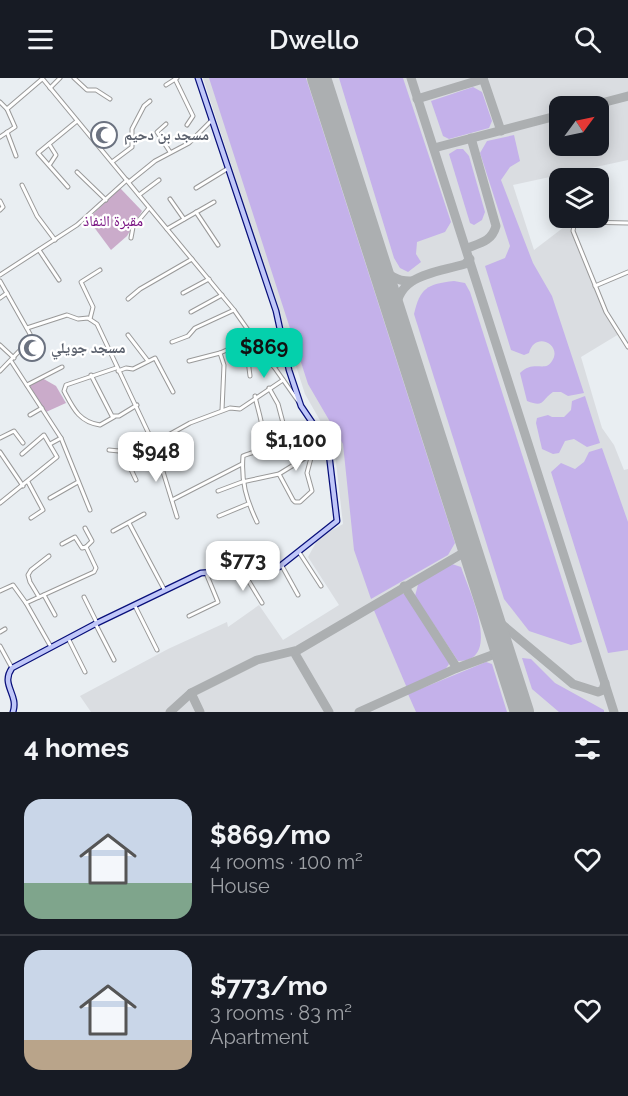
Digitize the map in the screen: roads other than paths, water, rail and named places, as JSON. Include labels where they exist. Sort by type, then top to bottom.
[{"type":"main road","points":[[16,711],[3,681],[4,676],[12,668],[164,589],[206,571],[269,569],[282,566],[337,520],[332,463],[326,445],[301,406],[287,360],[276,310],[198,78]]},
{"type":"street","points":[[7,110],[42,78],[234,310],[301,406]]},
{"type":"street","points":[[50,88],[60,78]]},
{"type":"street","points":[[74,78],[87,90],[96,90],[110,99]]},
{"type":"street","points":[[166,85],[176,79],[193,116],[188,125]]},
{"type":"street","points":[[112,162],[133,146],[132,129],[144,106],[150,101]]},
{"type":"street","points":[[0,102],[15,126],[0,137]]},
{"type":"street","points":[[50,164],[47,166],[38,154],[76,121]]},
{"type":"street","points":[[0,275],[90,215],[127,181],[155,161],[189,143],[212,121]]},
{"type":"street","points":[[166,123],[157,132],[171,152]]},
{"type":"street","points":[[7,132],[16,156]]},
{"type":"street","points":[[48,144],[56,154],[50,164]]},
{"type":"street","points":[[50,164],[68,187]]},
{"type":"street","points":[[196,188],[227,169]]},
{"type":"street","points":[[77,172],[106,200]]},
{"type":"street","points":[[139,195],[159,180]]},
{"type":"street","points":[[22,185],[37,216],[55,240]]},
{"type":"street","points":[[170,199],[184,219]]},
{"type":"street","points":[[0,201],[3,207],[0,210]]},
{"type":"street","points":[[167,229],[214,202]]},
{"type":"street","points":[[131,238],[133,227],[149,208]]},
{"type":"street","points":[[196,212],[218,245]]},
{"type":"street","points":[[628,223],[582,222],[573,228],[606,312],[628,347]]},
{"type":"street","points":[[39,250],[59,280]]},
{"type":"street","points":[[128,298],[192,259]]},
{"type":"street","points":[[90,319],[93,307],[81,282],[100,270]]},
{"type":"street","points":[[595,286],[628,272]]},
{"type":"street","points":[[183,293],[209,279]]},
{"type":"street","points":[[0,281],[30,334],[28,342],[0,371]]},
{"type":"street","points":[[0,298],[7,293]]},
{"type":"street","points":[[191,312],[222,295]]},
{"type":"street","points":[[172,342],[188,336],[195,328],[234,310]]},
{"type":"street","points":[[27,328],[63,315],[90,319],[100,329],[117,370],[137,405],[154,443],[177,517]]},
{"type":"street","points":[[128,335],[148,361]]},
{"type":"street","points":[[189,361],[220,353],[254,338]]},
{"type":"street","points":[[0,345],[12,360],[61,438],[90,510]]},
{"type":"street","points":[[220,353],[224,365],[222,411]]},
{"type":"street","points":[[250,376],[248,360],[265,353]]},
{"type":"street","points":[[137,405],[100,424],[84,420],[75,411],[64,391],[66,386],[91,375],[126,368],[134,369],[156,359],[173,392]]},
{"type":"street","points":[[274,367],[287,360]]},
{"type":"street","points":[[27,385],[62,367]]},
{"type":"street","points":[[91,375],[104,405],[114,417]]},
{"type":"street","points":[[154,443],[190,423],[233,407],[239,409],[255,396],[283,380]]},
{"type":"street","points":[[269,388],[278,404],[287,438]]},
{"type":"street","points":[[255,396],[264,423],[260,447],[257,451],[243,456],[242,482],[248,504],[257,522]]},
{"type":"street","points":[[30,416],[42,408]]},
{"type":"street","points":[[0,438],[14,431],[23,443]]},
{"type":"street","points":[[0,503],[56,459],[56,453],[44,435],[22,454]]},
{"type":"street","points":[[50,444],[61,438]]},
{"type":"street","points":[[218,491],[242,482],[279,474],[326,445]]},
{"type":"street","points":[[127,461],[156,449]]},
{"type":"street","points":[[109,450],[119,451],[127,461],[136,480]]},
{"type":"street","points":[[0,452],[23,486]]},
{"type":"street","points":[[279,474],[292,500],[300,502],[312,491],[307,472],[312,454]]},
{"type":"street","points":[[172,500],[242,464]]},
{"type":"street","points":[[28,482],[43,510],[31,518]]},
{"type":"street","points":[[50,498],[78,482]]},
{"type":"street","points":[[219,516],[248,504]]},
{"type":"street","points":[[113,531],[144,514]]},
{"type":"street","points":[[129,523],[164,589]]},
{"type":"street","points":[[85,528],[92,541],[86,547]]},
{"type":"street","points":[[62,544],[74,537],[82,548],[86,547]]},
{"type":"street","points":[[26,603],[94,572],[96,566],[86,547]]},
{"type":"street","points":[[299,552],[321,586]]},
{"type":"street","points":[[39,597],[28,575],[49,556]]},
{"type":"street","points":[[282,566],[298,595]]},
{"type":"street","points":[[242,570],[262,603]]},
{"type":"street","points":[[189,616],[218,602],[206,571]]},
{"type":"street","points":[[0,591],[13,585],[51,647]]},
{"type":"street","points":[[44,595],[55,615]]},
{"type":"street","points":[[84,597],[114,660]]},
{"type":"street","points":[[134,604],[157,650]]},
{"type":"street","points":[[0,632],[5,629]]},
{"type":"street","points":[[68,638],[85,672]]},
{"type":"street","points":[[0,646],[12,668]]},
{"type":"place","name":"مسجد بن دحيم","points":[[104,135]]},
{"type":"place","name":"مسجد جويلي","points":[[32,348]]},
{"type":"park label","name":"مقبرة النفاذ","points":[[113,221]]}]
